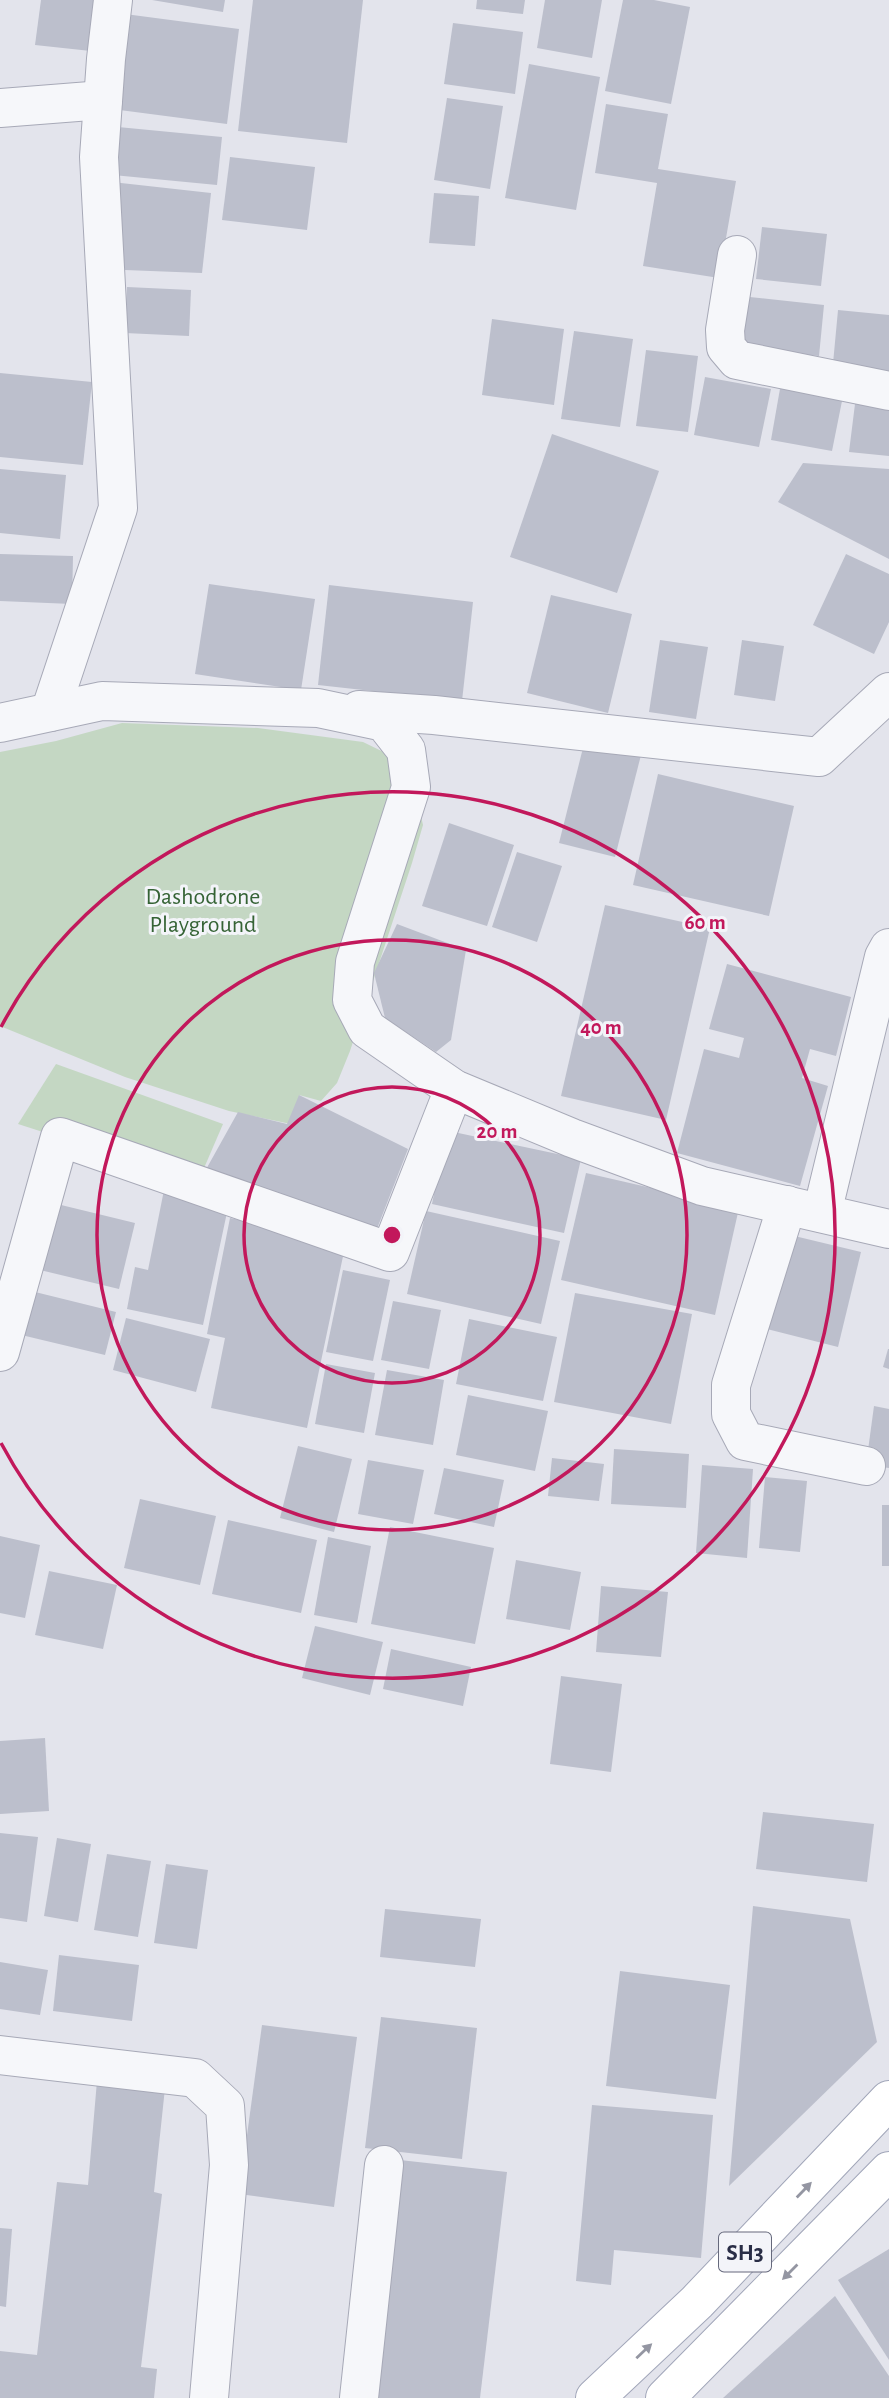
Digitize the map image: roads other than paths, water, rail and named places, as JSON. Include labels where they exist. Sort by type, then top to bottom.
[{"type":"main road","name":"SH3","points":[[595,2398],[697,2302],[889,2100]]},
{"type":"main road","name":"SH3","points":[[679,2390],[889,2171]]},
{"type":"street","points":[[50,712],[118,508],[99,157],[113,0]]},
{"type":"street","points":[[0,108],[103,100]]},
{"type":"street","points":[[737,255],[725,330],[726,347],[737,360],[889,391]]},
{"type":"street","points":[[0,723],[102,701],[318,708],[435,715],[819,757],[889,692]]},
{"type":"street","points":[[318,708],[384,722],[406,750],[411,787],[355,962],[352,1000],[367,1029],[454,1089],[572,1138],[702,1186],[889,1229]]},
{"type":"street","points":[[866,1466],[745,1441],[731,1414],[731,1385],[805,1209],[889,948]]},
{"type":"street","points":[[0,1352],[60,1137],[390,1252],[454,1089]]},
{"type":"street","points":[[0,2054],[195,2078],[225,2106],[229,2165],[209,2398]]},
{"type":"street","points":[[359,2398],[384,2165]]},
{"type":"park label","name":"Dashodrone Playground","points":[[203,910]]}]
